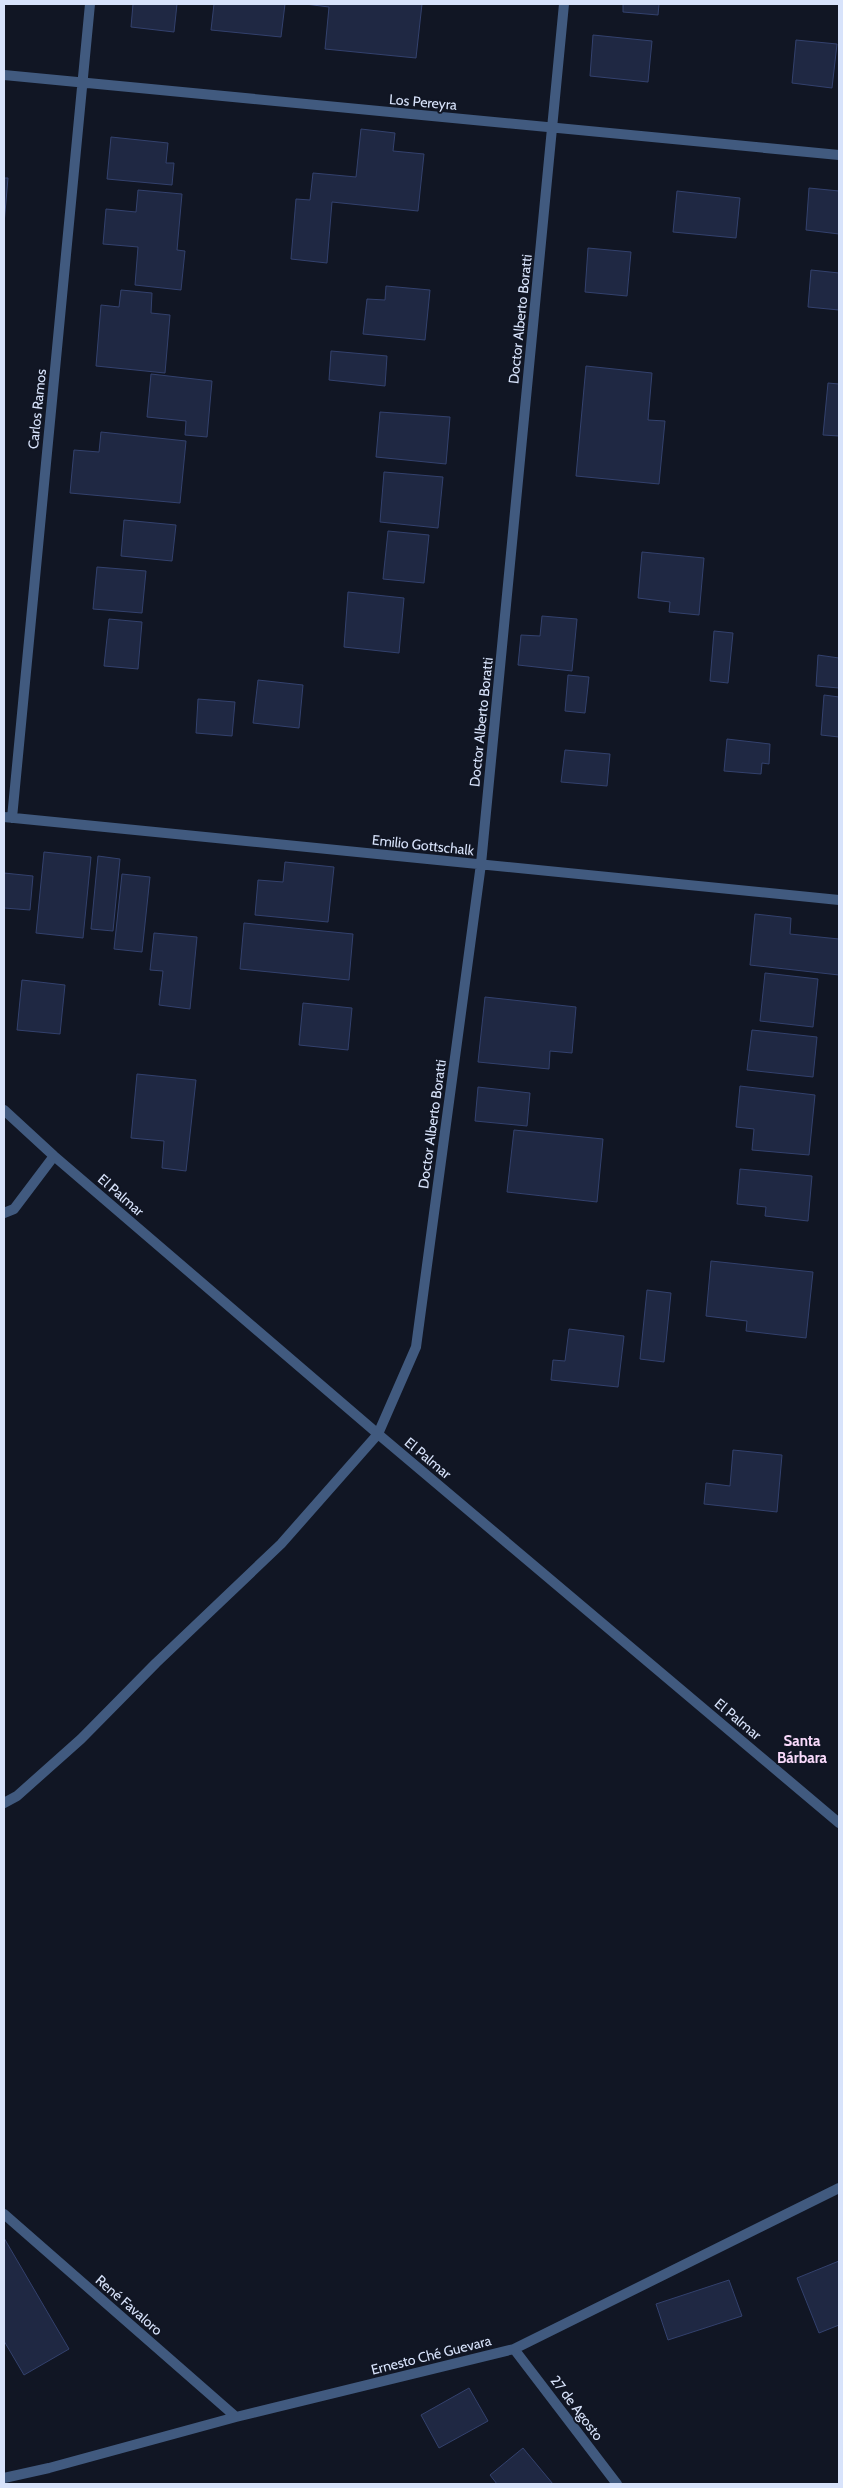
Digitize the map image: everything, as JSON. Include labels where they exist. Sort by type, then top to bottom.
[{"type":"street","name":"Carlos Ramos","points":[[8,817],[90,4]]},
{"type":"street","name":"Doctor Alberto Boratti","points":[[4,1803],[18,1796],[81,1739],[156,1663],[282,1544],[378,1434],[416,1347],[481,864],[564,4]]},
{"type":"street","name":"Los Pereyra","points":[[4,75],[839,155]]},
{"type":"street","name":"Emilio Gottschalk","points":[[8,817],[839,900]]},
{"type":"street","name":"El Palmar","points":[[4,1110],[54,1156],[378,1434],[839,1823]]},
{"type":"street","points":[[4,1213],[14,1209],[54,1156]]},
{"type":"street","name":"Ernesto Ché Guevara","points":[[4,2478],[49,2468],[236,2417],[514,2349],[839,2188]]},
{"type":"street","name":"René Favaloro","points":[[4,2214],[236,2417]]},
{"type":"street","name":"27 de Agosto","points":[[514,2349],[617,2484]]},
{"type":"building","points":[[133,4],[177,4],[174,32],[131,27]]},
{"type":"building","points":[[214,4],[285,4],[281,37],[211,30]]},
{"type":"building","points":[[305,4],[422,4],[416,58],[325,49],[329,7]]},
{"type":"building","points":[[623,4],[659,4],[658,15],[623,12]]},
{"type":"building","points":[[593,35],[652,41],[648,82],[590,76]]},
{"type":"building","points":[[796,40],[837,44],[832,88],[792,83]]},
{"type":"building","points":[[361,129],[395,133],[393,151],[424,154],[418,211],[332,202],[327,263],[291,259],[296,199],[310,200],[313,173],[356,177]]},
{"type":"building","points":[[111,137],[168,143],[166,163],[174,163],[172,185],[107,179]]},
{"type":"building","points":[[4,178],[8,178],[4,224]]},
{"type":"building","points":[[809,188],[839,191],[839,234],[806,230]]},
{"type":"building","points":[[138,190],[182,194],[177,250],[185,251],[181,290],[135,285],[138,247],[103,244],[106,209],[136,212]]},
{"type":"building","points":[[677,191],[740,198],[736,238],[673,232]]},
{"type":"building","points":[[588,248],[631,252],[627,296],[585,292]]},
{"type":"building","points":[[811,270],[839,273],[839,310],[808,307]]},
{"type":"building","points":[[386,286],[430,290],[425,340],[363,334],[367,299],[385,300]]},
{"type":"building","points":[[121,290],[152,293],[151,313],[170,315],[165,373],[96,366],[101,305],[119,307]]},
{"type":"building","points":[[331,351],[387,356],[385,386],[329,380]]},
{"type":"building","points":[[586,366],[652,373],[648,420],[665,421],[659,484],[576,476]]},
{"type":"building","points":[[151,374],[212,381],[207,437],[185,435],[186,421],[147,417]]},
{"type":"building","points":[[828,383],[839,384],[839,436],[823,435]]},
{"type":"building","points":[[380,412],[450,417],[446,464],[376,457]]},
{"type":"building","points":[[101,432],[186,441],[180,503],[70,493],[74,450],[99,452]]},
{"type":"building","points":[[384,472],[443,477],[438,528],[380,522]]},
{"type":"building","points":[[124,520],[176,525],[172,561],[121,556]]},
{"type":"building","points":[[388,531],[429,535],[424,583],[383,579]]},
{"type":"building","points":[[642,552],[704,558],[699,615],[669,612],[670,602],[638,598]]},
{"type":"building","points":[[97,567],[146,571],[142,613],[93,609]]},
{"type":"building","points":[[348,592],[404,598],[399,653],[344,647]]},
{"type":"building","points":[[542,616],[577,619],[572,671],[518,665],[521,635],[540,636]]},
{"type":"building","points":[[109,619],[142,622],[138,669],[104,666]]},
{"type":"building","points":[[714,631],[733,633],[728,683],[710,681]]},
{"type":"building","points":[[818,655],[839,658],[839,688],[816,686]]},
{"type":"building","points":[[568,675],[589,677],[585,713],[565,711]]},
{"type":"building","points":[[258,680],[303,685],[299,728],[253,723]]},
{"type":"building","points":[[824,695],[839,697],[839,737],[821,735]]},
{"type":"building","points":[[198,699],[235,702],[232,736],[196,733]]},
{"type":"building","points":[[727,739],[770,744],[769,764],[762,763],[761,774],[724,771]]},
{"type":"building","points":[[565,750],[610,754],[607,786],[561,782]]},
{"type":"building","points":[[44,852],[91,857],[83,938],[36,933]]},
{"type":"building","points":[[98,856],[120,859],[113,931],[91,929]]},
{"type":"building","points":[[285,862],[334,867],[328,922],[255,915],[258,880],[283,882]]},
{"type":"building","points":[[4,873],[33,876],[30,910],[4,908]]},
{"type":"building","points":[[122,874],[150,877],[142,952],[114,949]]},
{"type":"building","points":[[755,914],[791,918],[790,934],[839,939],[839,975],[750,965]]},
{"type":"building","points":[[244,923],[353,934],[349,980],[240,969]]},
{"type":"building","points":[[154,933],[197,937],[190,1009],[159,1005],[163,971],[150,970]]},
{"type":"building","points":[[765,973],[818,979],[813,1027],[760,1021]]},
{"type":"building","points":[[22,980],[65,985],[60,1034],[17,1030]]},
{"type":"building","points":[[485,997],[576,1007],[572,1053],[550,1051],[549,1069],[478,1062]]},
{"type":"building","points":[[303,1003],[352,1008],[348,1050],[299,1045]]},
{"type":"building","points":[[752,1030],[817,1037],[813,1077],[747,1070]]},
{"type":"building","points":[[137,1074],[196,1080],[186,1171],[162,1168],[164,1141],[131,1138]]},
{"type":"building","points":[[740,1086],[815,1095],[809,1155],[752,1150],[754,1129],[736,1127]]},
{"type":"building","points":[[478,1087],[530,1093],[527,1126],[475,1121]]},
{"type":"building","points":[[514,1130],[603,1139],[597,1202],[507,1192]]},
{"type":"building","points":[[740,1169],[812,1176],[808,1221],[765,1216],[766,1207],[737,1204]]},
{"type":"building","points":[[711,1261],[813,1272],[806,1338],[746,1331],[747,1321],[706,1316]]},
{"type":"building","points":[[647,1290],[671,1293],[664,1362],[640,1359]]},
{"type":"building","points":[[569,1329],[624,1336],[618,1387],[551,1380],[553,1360],[565,1361]]},
{"type":"building","points":[[733,1450],[782,1455],[777,1512],[704,1504],[706,1483],[730,1486]]},
{"type":"building","points":[[4,2238],[69,2349],[24,2375],[4,2341]]},
{"type":"building","points":[[839,2261],[839,2325],[819,2333],[797,2278]]},
{"type":"building","points":[[729,2280],[742,2316],[668,2340],[656,2304]]},
{"type":"building","points":[[469,2388],[488,2421],[439,2448],[421,2415]]},
{"type":"building","points":[[523,2448],[553,2484],[497,2484],[490,2475]]},
{"type":"district","name":"Santa Bárbara","points":[[802,1750]]}]
